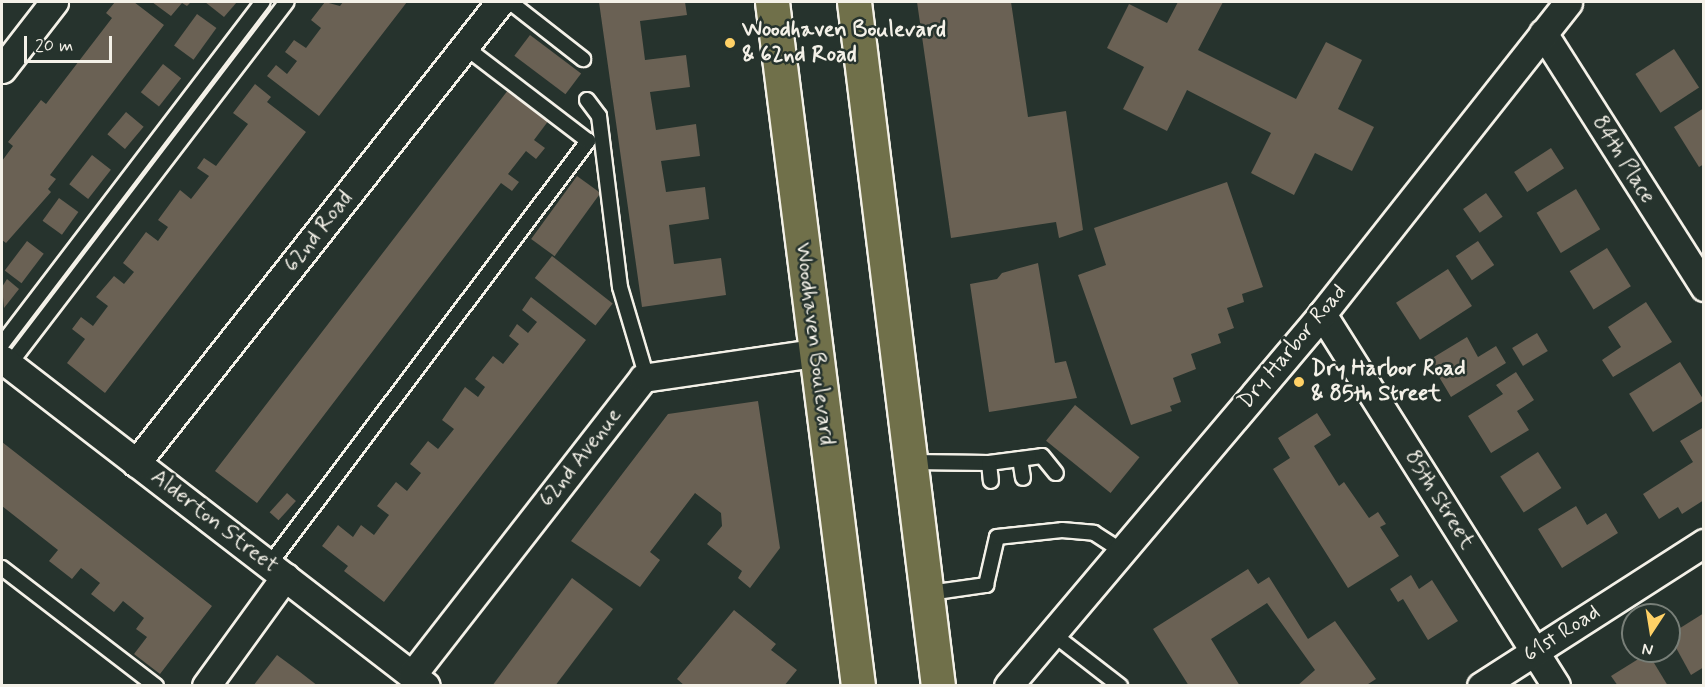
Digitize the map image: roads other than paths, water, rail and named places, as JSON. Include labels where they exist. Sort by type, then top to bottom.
[{"type":"main road","name":"Woodhaven Boulevard","points":[[772,2],[858,686]]},
{"type":"main road","points":[[854,2],[929,593],[938,686]]},
{"type":"street","points":[[2,69],[54,2]]},
{"type":"street","name":"62nd Road","points":[[136,463],[500,2]]},
{"type":"street","name":"Dry Harbor Road","points":[[1008,686],[1322,314],[1568,2]]},
{"type":"street","name":"84th Place","points":[[1543,33],[1704,287]]},
{"type":"street","name":"85th Street","points":[[1322,314],[1556,686]]},
{"type":"street","points":[[647,378],[815,353]]},
{"type":"street","name":"Alderton Street","points":[[4,356],[136,463],[419,680]]},
{"type":"street","name":"62nd Avenue","points":[[419,680],[647,378]]},
{"type":"street","name":"61st Road","points":[[1481,686],[1704,543]]},
{"type":"street","points":[[206,686],[277,571]]},
{"type":"lane","points":[[4,356],[263,2]]},
{"type":"lane","points":[[4,356],[287,2]]},
{"type":"lane","points":[[510,2],[583,59]]},
{"type":"lane","points":[[277,571],[588,141],[465,47]]},
{"type":"lane","points":[[587,100],[599,116],[620,287],[647,378]]},
{"type":"lane","points":[[912,462],[989,463],[1042,456],[1056,473]]},
{"type":"lane","points":[[1020,459],[1023,477]]},
{"type":"lane","points":[[989,463],[991,481]]},
{"type":"lane","points":[[929,593],[986,585],[996,530],[1061,523],[1094,533],[1122,551]]},
{"type":"lane","points":[[2,568],[156,686]]},
{"type":"lane","points":[[1053,634],[1120,686]]},
{"type":"place","name":"Woodhaven Boulevard & 62nd Road","points":[[730,43]]},
{"type":"place","name":"Dry Harbor Road & 85th Street","points":[[1299,382]]}]
